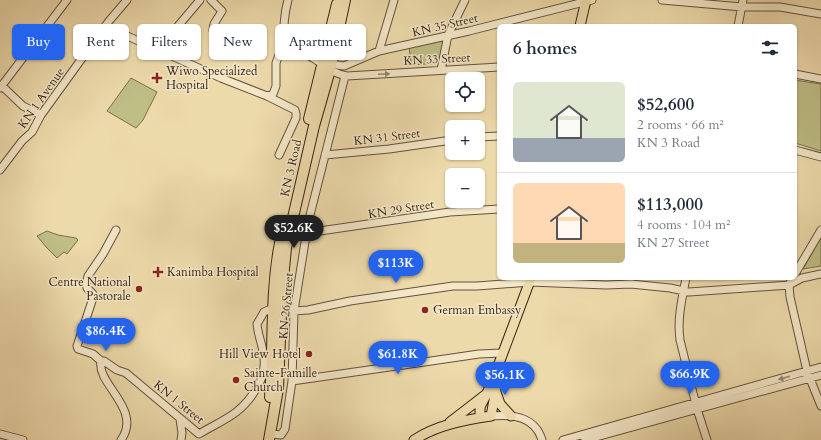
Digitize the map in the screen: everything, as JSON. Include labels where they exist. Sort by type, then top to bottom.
[{"type":"highway","name":"KN 3 Road","points":[[267,438],[278,389],[282,289],[286,248],[314,126],[338,0]]},
{"type":"highway","name":"KN 3 Road","points":[[267,438],[272,366],[274,284],[280,245],[325,64],[345,0]]},
{"type":"main road","points":[[581,24],[588,0]]},
{"type":"main road","points":[[480,418],[480,408],[496,374],[502,353],[530,280]]},
{"type":"main road","points":[[414,440],[427,432],[446,425],[490,416],[496,390],[496,374]]},
{"type":"main road","points":[[496,390],[500,404],[511,416]]},
{"type":"main road","points":[[446,425],[485,395]]},
{"type":"street","points":[[41,115],[23,106],[1,85],[67,0]]},
{"type":"street","name":"KN 1 Avenue","points":[[107,24],[127,0]]},
{"type":"street","points":[[180,24],[200,0]]},
{"type":"street","points":[[211,0],[222,11],[214,24]]},
{"type":"street","points":[[285,24],[285,13],[288,0]]},
{"type":"street","points":[[379,51],[394,0]]},
{"type":"street","points":[[441,70],[448,35],[465,0]]},
{"type":"street","name":"KN 35 Street","points":[[498,24],[588,0]]},
{"type":"street","points":[[662,0],[742,3],[780,7],[821,14]]},
{"type":"street","points":[[738,24],[742,3]]},
{"type":"street","name":"KN 35 Street","points":[[325,64],[348,64],[379,51],[497,24]]},
{"type":"street","points":[[129,37],[221,78],[267,96],[295,110],[296,118],[279,155]]},
{"type":"street","name":"KN 1 Avenue","points":[[0,170],[22,141],[32,132],[41,115],[81,60]]},
{"type":"street","points":[[267,96],[273,94],[276,86],[277,60]]},
{"type":"street","name":"KN 33 Street","points":[[318,60],[345,76],[497,67]]},
{"type":"street","points":[[797,74],[821,79]]},
{"type":"street","name":"KN 26 Street","points":[[267,438],[279,436],[284,433],[292,381],[294,311],[309,215],[345,76]]},
{"type":"street","points":[[485,137],[497,136]]},
{"type":"street","name":"KN 31 Street","points":[[325,155],[389,149],[445,141]]},
{"type":"street","points":[[797,151],[821,157]]},
{"type":"street","name":"KN 29 Street","points":[[306,233],[463,211],[497,209]]},
{"type":"street","name":"KN 1 Street","points":[[116,230],[103,254],[88,276],[86,284],[87,288],[93,294],[93,298],[77,346],[78,349],[93,354],[101,361],[104,361],[117,370],[126,373],[198,434],[234,415],[247,403],[258,386],[264,366],[257,324],[264,312],[273,309]]},
{"type":"street","points":[[797,271],[821,230]]},
{"type":"street","points":[[273,309],[282,304],[294,311],[308,310],[350,301],[453,286],[477,286],[530,280],[606,285],[631,284],[670,288],[684,292],[789,285],[802,278],[821,274]]},
{"type":"street","points":[[686,280],[680,311],[679,330],[682,352],[707,440]]},
{"type":"street","points":[[792,280],[789,285],[790,298],[808,374],[821,406]]},
{"type":"street","points":[[292,381],[430,360],[479,354],[502,353]]},
{"type":"street","points":[[101,361],[104,374],[125,412],[127,424],[124,436],[121,440]]},
{"type":"street","points":[[564,440],[583,438],[697,406],[808,374],[821,367]]},
{"type":"street","points":[[808,374],[821,375]]},
{"type":"street","points":[[490,416],[511,416],[526,420],[533,424],[542,440]]},
{"type":"street","points":[[180,418],[182,433],[181,440]]},
{"type":"street","points":[[0,434],[23,440]]},
{"type":"green space","points":[[444,38],[440,63],[411,65],[409,46]]},
{"type":"green space","points":[[131,78],[157,92],[143,120],[136,128],[107,111]]},
{"type":"green space","points":[[797,80],[821,84],[821,151],[797,144]]},
{"type":"green space","points":[[47,231],[58,235],[76,238],[78,240],[67,254],[64,252],[57,258],[37,236]]},
{"type":"green space","points":[[821,238],[821,266],[803,269]]},
{"type":"place","name":"Wiwo Specialized Hospital","points":[[157,78]]},
{"type":"place","name":"Kanimba Hospital","points":[[158,272]]},
{"type":"place","name":"Centre National Pastorale","points":[[139,289]]},
{"type":"place","name":"German Embassy","points":[[425,310]]},
{"type":"place","name":"Hill View Hotel","points":[[309,354]]},
{"type":"place","name":"Sainte-Famille Church","points":[[236,380]]}]
